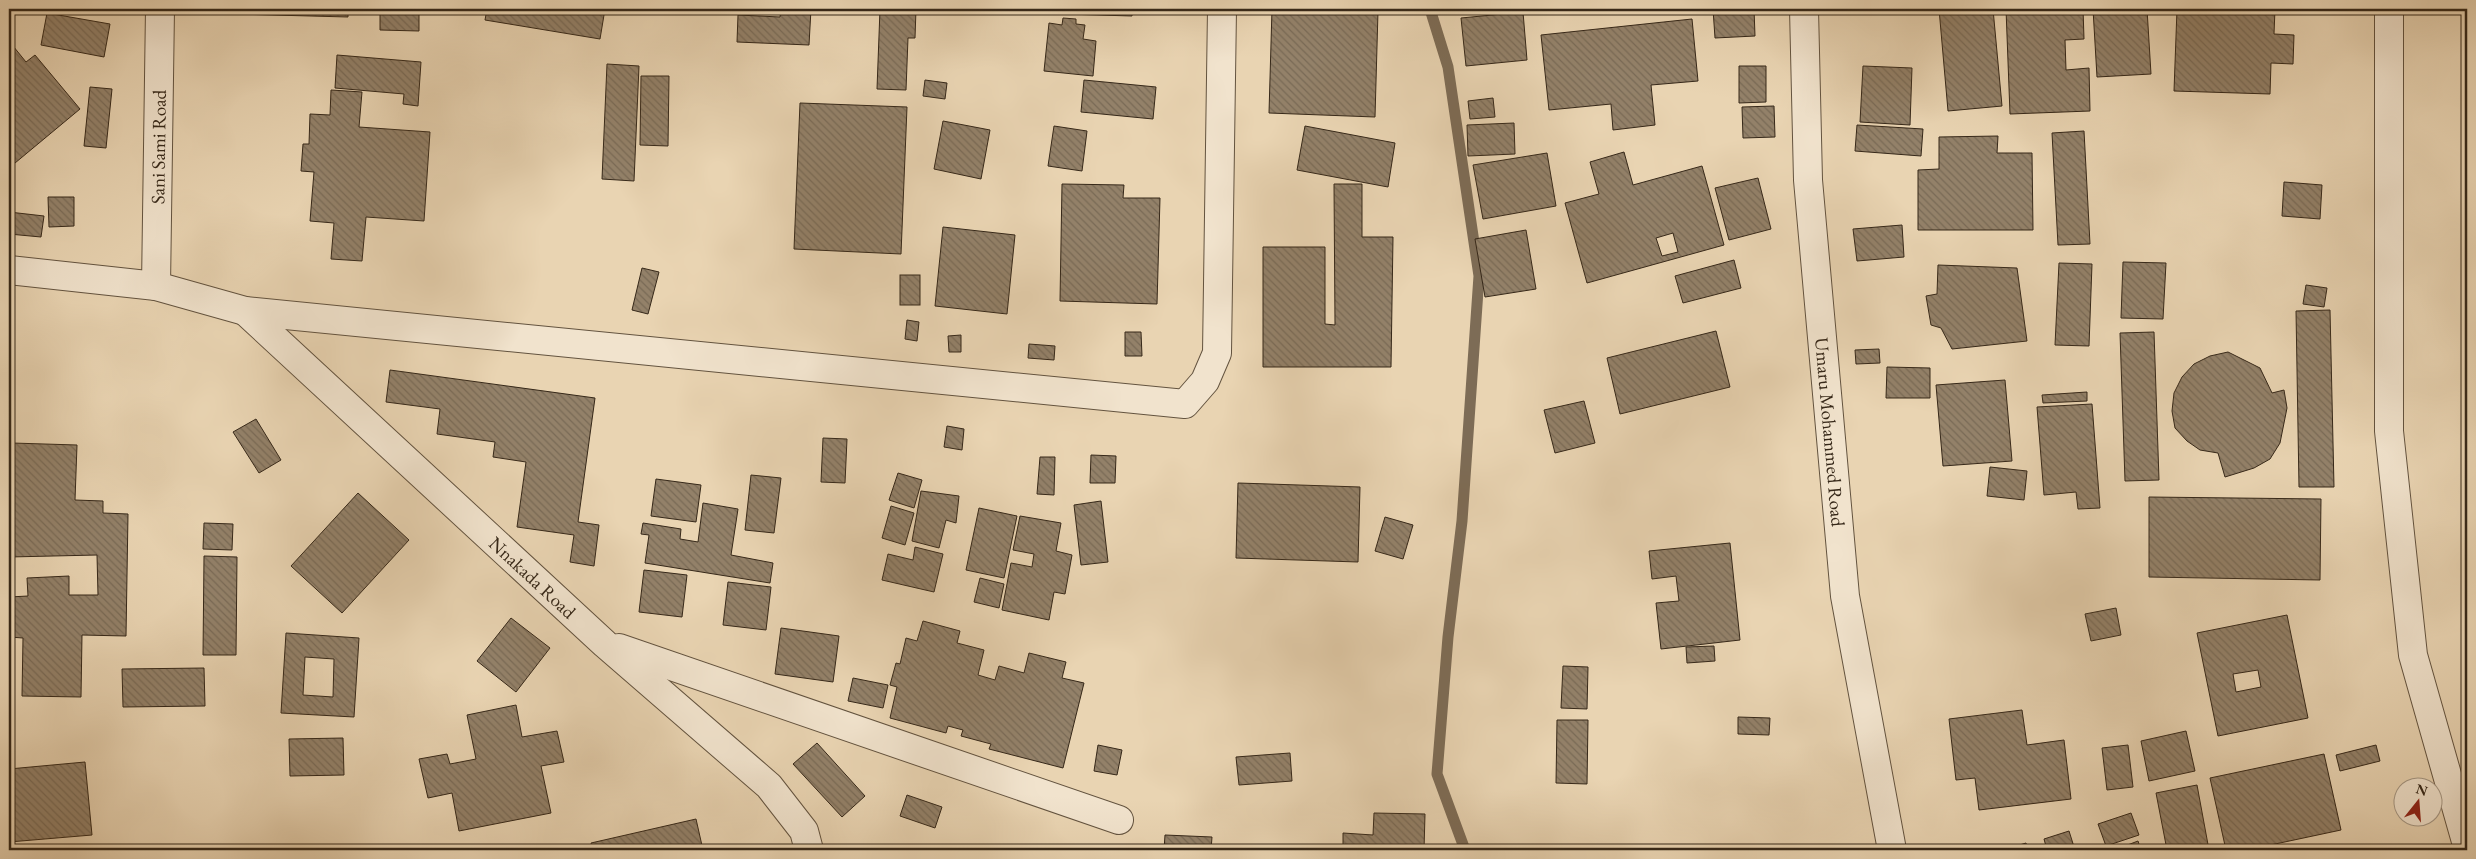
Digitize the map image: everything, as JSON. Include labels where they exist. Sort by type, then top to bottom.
[{"type":"street","name":"Sani Sami Road","points":[[156,286],[160,9]]},
{"type":"street","points":[[9,270],[156,286],[246,311],[1185,404],[1205,381],[1218,353],[1222,9]]},
{"type":"street","name":"Umaru Mohammed Road","points":[[1804,9],[1808,180],[1845,596],[1892,850]]},
{"type":"street","points":[[2388,9],[2389,431],[2413,655],[2467,844]]},
{"type":"street","name":"Nnakada Road","points":[[246,311],[605,644],[769,786],[804,831],[809,850]]},
{"type":"street","points":[[605,644],[1119,820]]},
{"type":"building","points":[[235,9],[348,9],[348,17],[235,14]]},
{"type":"building","points":[[380,9],[419,9],[419,31],[380,30]]},
{"type":"building","points":[[487,9],[605,9],[600,39],[485,20]]},
{"type":"building","points":[[781,9],[811,9],[809,45],[737,42],[738,15],[780,17]]},
{"type":"building","points":[[880,9],[916,9],[915,38],[908,38],[906,90],[877,89]]},
{"type":"building","points":[[1031,9],[1132,9],[1132,16],[1031,13]]},
{"type":"building","points":[[1272,9],[1378,11],[1375,117],[1269,113]]},
{"type":"building","points":[[1713,9],[1754,9],[1755,36],[1715,38]]},
{"type":"building","points":[[1939,9],[1993,9],[2002,106],[1948,111]]},
{"type":"building","points":[[2006,9],[2083,9],[2084,39],[2065,40],[2066,70],[2089,68],[2090,111],[2010,114]]},
{"type":"building","points":[[2093,9],[2147,9],[2151,74],[2097,77]]},
{"type":"building","points":[[2177,9],[2275,9],[2274,34],[2294,35],[2293,64],[2271,63],[2270,94],[2174,91]]},
{"type":"building","points":[[1523,12],[1527,60],[1466,66],[1461,18]]},
{"type":"building","points":[[47,13],[110,24],[104,57],[41,45]]},
{"type":"building","points":[[1063,18],[1076,19],[1076,24],[1085,25],[1083,39],[1096,41],[1093,76],[1044,71],[1049,23],[1062,25]]},
{"type":"building","points":[[1692,19],[1698,81],[1651,85],[1655,125],[1613,130],[1611,104],[1549,110],[1541,35]]},
{"type":"building","points":[[9,41],[26,62],[35,55],[80,109],[9,168]]},
{"type":"building","points":[[337,55],[421,62],[418,106],[403,104],[404,94],[335,88]]},
{"type":"building","points":[[607,64],[639,66],[634,181],[602,179]]},
{"type":"building","points":[[1739,66],[1766,66],[1766,102],[1739,103]]},
{"type":"building","points":[[1863,66],[1912,68],[1910,125],[1860,122]]},
{"type":"building","points":[[641,76],[669,76],[668,146],[640,145]]},
{"type":"building","points":[[925,80],[947,83],[945,99],[923,96]]},
{"type":"building","points":[[1084,80],[1156,87],[1153,119],[1081,112]]},
{"type":"building","points":[[90,87],[112,89],[106,148],[84,146]]},
{"type":"building","points":[[331,90],[362,92],[359,127],[430,132],[424,221],[366,217],[362,261],[331,259],[334,223],[310,221],[314,172],[301,171],[303,144],[309,144],[310,114],[330,115]]},
{"type":"building","points":[[1493,98],[1495,117],[1470,119],[1468,101]]},
{"type":"building","points":[[800,103],[907,107],[901,254],[794,249]]},
{"type":"building","points":[[1774,106],[1775,137],[1743,138],[1742,107]]},
{"type":"building","points":[[943,121],[990,130],[981,179],[934,169]]},
{"type":"building","points":[[1514,123],[1515,154],[1468,156],[1467,125]]},
{"type":"building","points":[[1857,125],[1923,129],[1921,156],[1855,151]]},
{"type":"building","points":[[1054,126],[1087,131],[1082,171],[1048,166]]},
{"type":"building","points":[[1305,126],[1395,143],[1388,187],[1297,170]]},
{"type":"building","points":[[2084,131],[2090,244],[2058,245],[2052,133]]},
{"type":"building","points":[[1998,136],[1997,153],[2032,153],[2033,230],[1918,230],[1918,170],[1939,169],[1939,137]]},
{"type":"building","points":[[1624,152],[1633,185],[1702,166],[1724,245],[1587,283],[1565,203],[1599,194],[1590,162]],"holes":[[[1673,233],[1678,252],[1662,256],[1656,238]]]},
{"type":"building","points":[[1547,153],[1556,206],[1483,219],[1473,165]]},
{"type":"building","points":[[1758,178],[1771,229],[1729,240],[1715,188]]},
{"type":"building","points":[[2284,182],[2322,185],[2320,219],[2282,216]]},
{"type":"building","points":[[1062,184],[1124,185],[1123,198],[1160,198],[1157,304],[1060,301]]},
{"type":"building","points":[[1334,184],[1362,184],[1362,237],[1393,237],[1391,367],[1263,367],[1263,247],[1325,247],[1325,324],[1335,325]]},
{"type":"building","points":[[48,197],[74,197],[74,226],[49,227]]},
{"type":"building","points":[[9,212],[44,216],[41,237],[9,234]]},
{"type":"building","points":[[1902,225],[1904,257],[1857,261],[1853,229]]},
{"type":"building","points":[[943,227],[1015,235],[1007,314],[935,306]]},
{"type":"building","points":[[1526,230],[1536,289],[1485,297],[1475,239]]},
{"type":"building","points":[[1734,260],[1741,288],[1683,303],[1675,276]]},
{"type":"building","points":[[2123,262],[2166,263],[2163,319],[2121,318]]},
{"type":"building","points":[[2059,263],[2092,264],[2089,346],[2055,345]]},
{"type":"building","points":[[1938,265],[2017,268],[2027,341],[1952,349],[1941,328],[1931,325],[1926,296],[1937,294]]},
{"type":"building","points":[[642,268],[659,272],[648,314],[632,310]]},
{"type":"building","points":[[900,275],[920,275],[920,305],[900,305]]},
{"type":"building","points":[[2306,285],[2327,288],[2324,307],[2303,304]]},
{"type":"building","points":[[2330,310],[2334,487],[2299,487],[2296,311]]},
{"type":"building","points":[[907,320],[919,322],[917,341],[905,339]]},
{"type":"building","points":[[1716,331],[1730,387],[1620,414],[1607,358]]},
{"type":"building","points":[[1125,332],[1141,332],[1142,356],[1125,356]]},
{"type":"building","points":[[2154,332],[2159,480],[2125,481],[2120,333]]},
{"type":"building","points":[[961,335],[961,352],[949,352],[948,336]]},
{"type":"building","points":[[1029,344],[1055,346],[1054,360],[1028,358]]},
{"type":"building","points":[[1879,349],[1880,363],[1856,364],[1855,350]]},
{"type":"building","points":[[2228,352],[2260,368],[2272,393],[2284,390],[2287,408],[2280,443],[2270,459],[2254,468],[2225,477],[2218,453],[2200,450],[2187,441],[2175,428],[2172,411],[2174,393],[2182,377],[2194,364],[2210,356]]},
{"type":"building","points":[[1887,367],[1930,368],[1930,398],[1886,398]]},
{"type":"building","points":[[390,370],[595,398],[578,522],[599,525],[594,566],[570,562],[574,535],[517,527],[526,462],[493,457],[495,442],[437,434],[440,409],[386,402]]},
{"type":"building","points":[[2005,380],[2012,461],[1943,466],[1936,385]]},
{"type":"building","points":[[2087,392],[2087,401],[2043,403],[2042,395]]},
{"type":"building","points":[[1584,401],[1595,443],[1555,453],[1544,410]]},
{"type":"building","points":[[2092,404],[2100,508],[2078,509],[2076,492],[2044,495],[2037,407]]},
{"type":"building","points":[[256,419],[281,460],[259,473],[233,432]]},
{"type":"building","points":[[947,426],[964,429],[962,450],[944,447]]},
{"type":"building","points":[[823,438],[847,439],[845,483],[821,482]]},
{"type":"building","points":[[12,443],[77,445],[75,500],[103,501],[103,513],[128,514],[126,636],[82,635],[81,697],[22,696],[23,638],[9,637],[9,597],[28,596],[27,578],[69,576],[69,595],[98,595],[97,555],[9,557]]},
{"type":"building","points":[[1091,455],[1116,456],[1115,483],[1090,483]]},
{"type":"building","points":[[1040,457],[1055,457],[1054,495],[1037,494]]},
{"type":"building","points":[[1990,467],[2027,471],[2024,500],[1987,496]]},
{"type":"building","points":[[898,473],[922,480],[914,508],[889,500]]},
{"type":"building","points":[[751,475],[781,478],[774,533],[745,530]]},
{"type":"building","points":[[656,479],[701,485],[696,522],[651,516]]},
{"type":"building","points":[[1238,483],[1360,487],[1358,562],[1236,558]]},
{"type":"building","points":[[921,491],[959,496],[956,523],[946,520],[939,548],[912,541]]},
{"type":"building","points":[[358,493],[409,540],[342,613],[291,566]]},
{"type":"building","points":[[2149,497],[2321,499],[2320,580],[2149,577]]},
{"type":"building","points":[[1101,501],[1108,562],[1081,565],[1074,505]]},
{"type":"building","points":[[703,503],[738,509],[731,555],[773,563],[770,583],[645,563],[649,535],[641,534],[643,523],[681,529],[680,539],[698,542]]},
{"type":"building","points":[[891,506],[914,513],[905,545],[882,538]]},
{"type":"building","points":[[979,508],[1017,516],[1004,578],[966,570]]},
{"type":"building","points":[[1020,516],[1061,523],[1056,551],[1072,555],[1065,594],[1054,592],[1049,620],[1002,610],[1011,563],[1032,567],[1034,554],[1013,550]]},
{"type":"building","points":[[1385,517],[1413,525],[1403,559],[1375,551]]},
{"type":"building","points":[[204,523],[233,524],[232,550],[203,549]]},
{"type":"building","points":[[1730,543],[1740,640],[1661,649],[1656,603],[1679,601],[1676,576],[1652,579],[1649,551]]},
{"type":"building","points":[[915,547],[943,554],[934,592],[882,580],[888,554],[913,560]]},
{"type":"building","points":[[204,556],[237,557],[236,655],[203,655]]},
{"type":"building","points":[[644,570],[687,575],[682,617],[639,612]]},
{"type":"building","points":[[980,578],[1004,584],[999,608],[974,602]]},
{"type":"building","points":[[728,582],[771,587],[766,630],[723,625]]},
{"type":"building","points":[[2116,608],[2121,635],[2091,641],[2085,614]]},
{"type":"building","points":[[2287,615],[2308,718],[2218,736],[2197,633]],"holes":[[[2258,670],[2261,687],[2236,692],[2233,674]]]},
{"type":"building","points":[[511,618],[550,648],[516,692],[477,661]]},
{"type":"building","points":[[923,621],[960,631],[957,643],[984,650],[978,675],[995,680],[999,666],[1024,673],[1029,653],[1066,662],[1062,678],[1084,683],[1063,768],[989,749],[991,744],[961,736],[963,730],[948,726],[946,733],[890,718],[897,687],[890,685],[896,663],[900,664],[906,638],[917,641]]},
{"type":"building","points":[[781,628],[839,636],[833,682],[775,674]]},
{"type":"building","points":[[286,633],[359,638],[354,717],[281,713]],"holes":[[[305,657],[334,659],[333,697],[303,695]]]},
{"type":"building","points":[[1714,646],[1715,661],[1687,663],[1686,647]]},
{"type":"building","points":[[1563,666],[1588,667],[1587,709],[1561,708]]},
{"type":"building","points":[[204,668],[205,706],[123,707],[122,669]]},
{"type":"building","points":[[853,678],[888,685],[883,708],[848,701]]},
{"type":"building","points":[[516,705],[522,737],[557,731],[564,762],[541,766],[551,813],[459,831],[452,793],[428,798],[419,759],[447,754],[450,764],[476,759],[467,715]]},
{"type":"building","points":[[2022,710],[2027,745],[2064,740],[2071,799],[1979,810],[1975,778],[1956,780],[1949,719]]},
{"type":"building","points":[[1738,717],[1770,718],[1769,735],[1738,734]]},
{"type":"building","points":[[1557,720],[1588,720],[1587,784],[1556,783]]},
{"type":"building","points":[[2186,731],[2195,771],[2149,781],[2141,741]]},
{"type":"building","points":[[343,738],[344,775],[290,776],[289,739]]},
{"type":"building","points":[[817,743],[865,796],[842,817],[793,764]]},
{"type":"building","points":[[1098,745],[1122,750],[1117,775],[1094,771]]},
{"type":"building","points":[[2128,745],[2133,787],[2107,790],[2102,748]]},
{"type":"building","points":[[2376,745],[2380,761],[2340,771],[2336,755]]},
{"type":"building","points":[[1290,753],[1292,781],[1239,785],[1236,757]]},
{"type":"building","points":[[2324,754],[2341,830],[2247,850],[2226,850],[2210,778]]},
{"type":"building","points":[[85,762],[92,835],[9,842],[9,769]]},
{"type":"building","points":[[2197,785],[2209,850],[2167,850],[2156,793]]},
{"type":"building","points":[[907,795],[942,807],[935,828],[900,816]]},
{"type":"building","points":[[1374,813],[1425,814],[1424,850],[1343,850],[1343,833],[1373,835]]},
{"type":"building","points":[[2131,813],[2139,835],[2106,846],[2098,824]]},
{"type":"building","points":[[696,819],[703,850],[593,850],[591,843]]},
{"type":"building","points":[[2069,831],[2075,850],[2047,850],[2044,839]]},
{"type":"building","points":[[1165,835],[1212,837],[1211,850],[1164,850]]},
{"type":"building","points":[[2138,841],[2141,850],[2117,849]]},
{"type":"building","points":[[2026,843],[2028,850],[2003,850]]},
{"type":"waterway","points":[[1430,9],[1448,67],[1479,276],[1462,521],[1448,637],[1437,774],[1465,850]]}]
